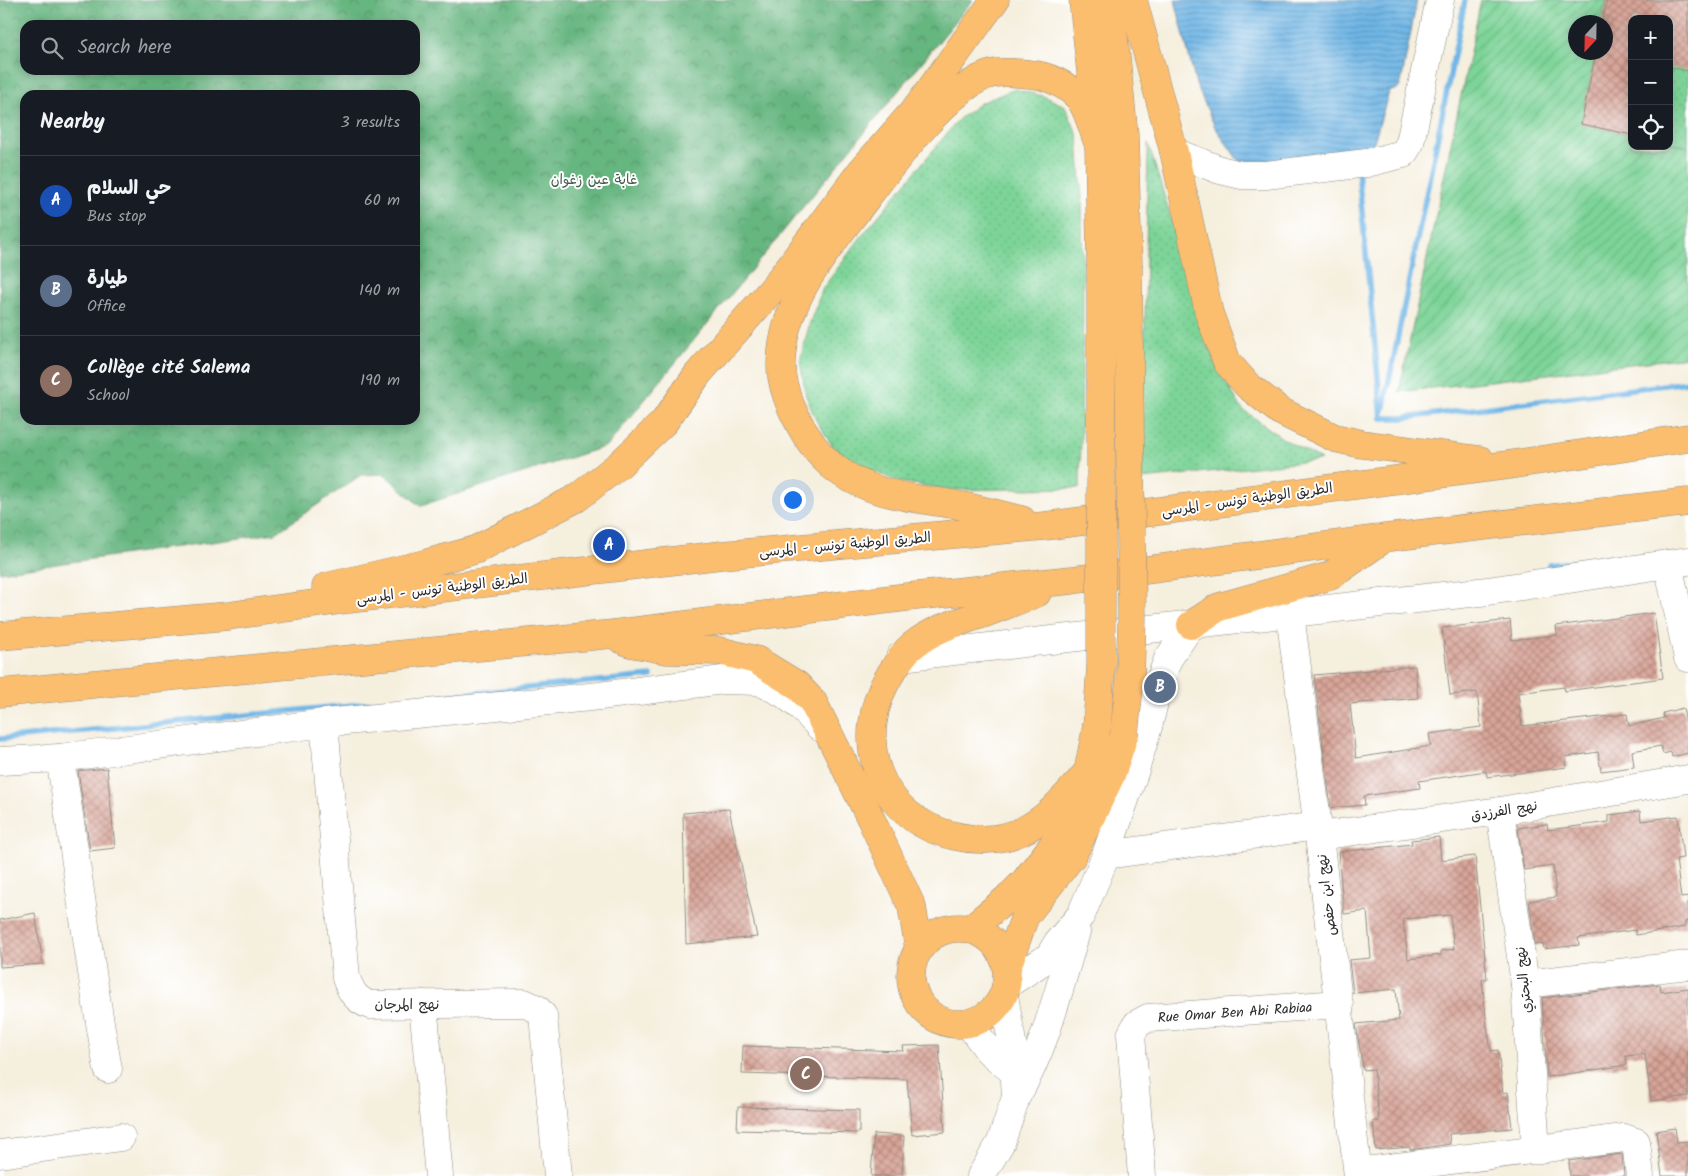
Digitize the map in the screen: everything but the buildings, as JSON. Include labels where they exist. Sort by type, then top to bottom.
[{"type":"highway","points":[[228,616],[304,592],[475,550],[577,498],[620,464],[664,422],[698,374],[775,286],[862,170],[919,105],[996,0]]},
{"type":"highway","points":[[970,929],[1009,898],[1050,849],[1084,792],[1086,774],[1097,726],[1101,666],[1101,265],[1099,145],[1083,0]]},
{"type":"highway","points":[[1006,983],[1000,950],[987,937],[970,929],[951,929],[933,936],[919,949],[912,966],[912,985],[919,1003],[932,1016],[950,1023],[968,1023],[983,1018],[995,1008],[1006,983],[1025,916],[1072,856],[1111,775],[1124,735],[1130,679],[1132,620],[1128,264],[1124,135],[1110,0]]},
{"type":"highway","points":[[1133,0],[1174,152],[1209,313],[1227,362],[1247,385],[1280,411],[1335,438],[1362,444],[1508,465]]},
{"type":"highway","points":[[1046,526],[957,505],[900,497],[848,477],[830,465],[805,433],[781,379],[782,352],[790,313],[811,272],[886,172],[942,109],[962,90],[991,74],[1040,75],[1066,86],[1081,100],[1099,145]]},
{"type":"highway","name":"الطريق الوطنية تونس - المرسى","points":[[0,636],[228,616],[359,598],[722,555],[1046,526],[1508,465],[1688,438]]},
{"type":"highway","points":[[0,693],[613,634],[907,597],[1072,580],[1384,538],[1688,502]]},
{"type":"highway","points":[[1191,626],[1219,606],[1330,576],[1384,538]]},
{"type":"highway","points":[[1072,580],[930,632],[900,657],[883,686],[875,707],[871,727],[872,752],[875,768],[886,788],[911,817],[936,832],[968,839],[992,840],[1020,832],[1044,818],[1086,774]]},
{"type":"highway","points":[[613,634],[630,643],[667,650],[720,651],[756,660],[798,685],[813,702],[912,907],[919,949]]},
{"type":"street","points":[[1174,152],[1220,170],[1241,175],[1266,175],[1324,167],[1367,164],[1403,154],[1410,142],[1440,0]]},
{"type":"street","points":[[900,657],[1191,626],[1488,591],[1678,563],[1688,658]]},
{"type":"street","name":"نهج ابن حفص","points":[[1290,614],[1318,831],[1358,1174]]},
{"type":"street","points":[[1015,1085],[1029,1074],[1040,1047],[1081,915],[1106,855],[1146,736],[1158,686],[1168,660],[1191,626]]},
{"type":"street","points":[[0,761],[60,758],[324,723],[600,696],[724,680],[759,681],[783,693],[800,707],[831,739]]},
{"type":"street","name":"نهج المرجان","points":[[324,723],[346,978],[355,996],[370,1005],[531,1004],[540,1013],[558,1176]]},
{"type":"street","points":[[60,758],[79,876],[96,1006],[108,1068]]},
{"type":"street","name":"نهج الفرزدق","points":[[1106,855],[1500,811],[1688,780]]},
{"type":"street","name":"نهج البحتري","points":[[1500,811],[1525,984],[1536,1150]]},
{"type":"street","points":[[981,1176],[1001,1142],[1015,1085],[1006,983],[1049,957],[1058,942],[1081,915]]},
{"type":"street","points":[[1525,984],[1688,965]]},
{"type":"street","points":[[423,1004],[439,1176]]},
{"type":"street","name":"Rue Omar Ben Abi Rabiaa","points":[[1142,1176],[1131,1034],[1137,1024],[1148,1018],[1339,1004]]},
{"type":"street","points":[[968,1023],[1015,1085]]},
{"type":"street","points":[[0,1154],[122,1137]]},
{"type":"street","points":[[1358,1174],[1624,1138],[1636,1142],[1640,1176]]},
{"type":"green space","name":"غابة عين زغوان","points":[[0,0],[973,0],[607,446],[420,506],[384,474],[361,475],[276,533],[0,572]]},
{"type":"green space","points":[[1481,0],[1607,0],[1604,15],[1568,15],[1568,60],[1595,60],[1581,124],[1628,134],[1628,150],[1673,150],[1673,144],[1688,147],[1688,357],[1399,392]]},
{"type":"green space","points":[[1607,0],[1688,0],[1688,147],[1673,144],[1673,15],[1628,15],[1628,134],[1581,124],[1595,60],[1613,60],[1613,15],[1604,15]]},
{"type":"green space","points":[[1015,89],[1043,96],[1065,106],[1078,136],[1082,199],[1083,307],[1080,488],[953,490],[899,482],[866,468],[833,447],[816,420],[806,396],[800,361],[810,322],[823,288],[861,237],[959,119],[980,103]]},
{"type":"green space","points":[[1148,143],[1216,365],[1242,409],[1282,438],[1321,460],[1142,479]]},
{"type":"water","points":[[1175,0],[1417,0],[1401,83],[1399,88],[1389,92],[1372,148],[1336,151],[1255,167],[1240,163],[1215,127],[1196,84]]},
{"type":"waterway","points":[[1383,411],[1465,0]]},
{"type":"waterway","points":[[1358,171],[1382,418]]},
{"type":"waterway","points":[[1382,418],[1404,418],[1688,382]]},
{"type":"waterway","points":[[1549,565],[1610,557]]},
{"type":"waterway","points":[[0,739],[651,676]]},
{"type":"place","name":"حي السلام","points":[[609,545]]},
{"type":"place","name":"طيارة","points":[[1160,687]]},
{"type":"place","name":"Collège cité Salema","points":[[806,1074]]}]
